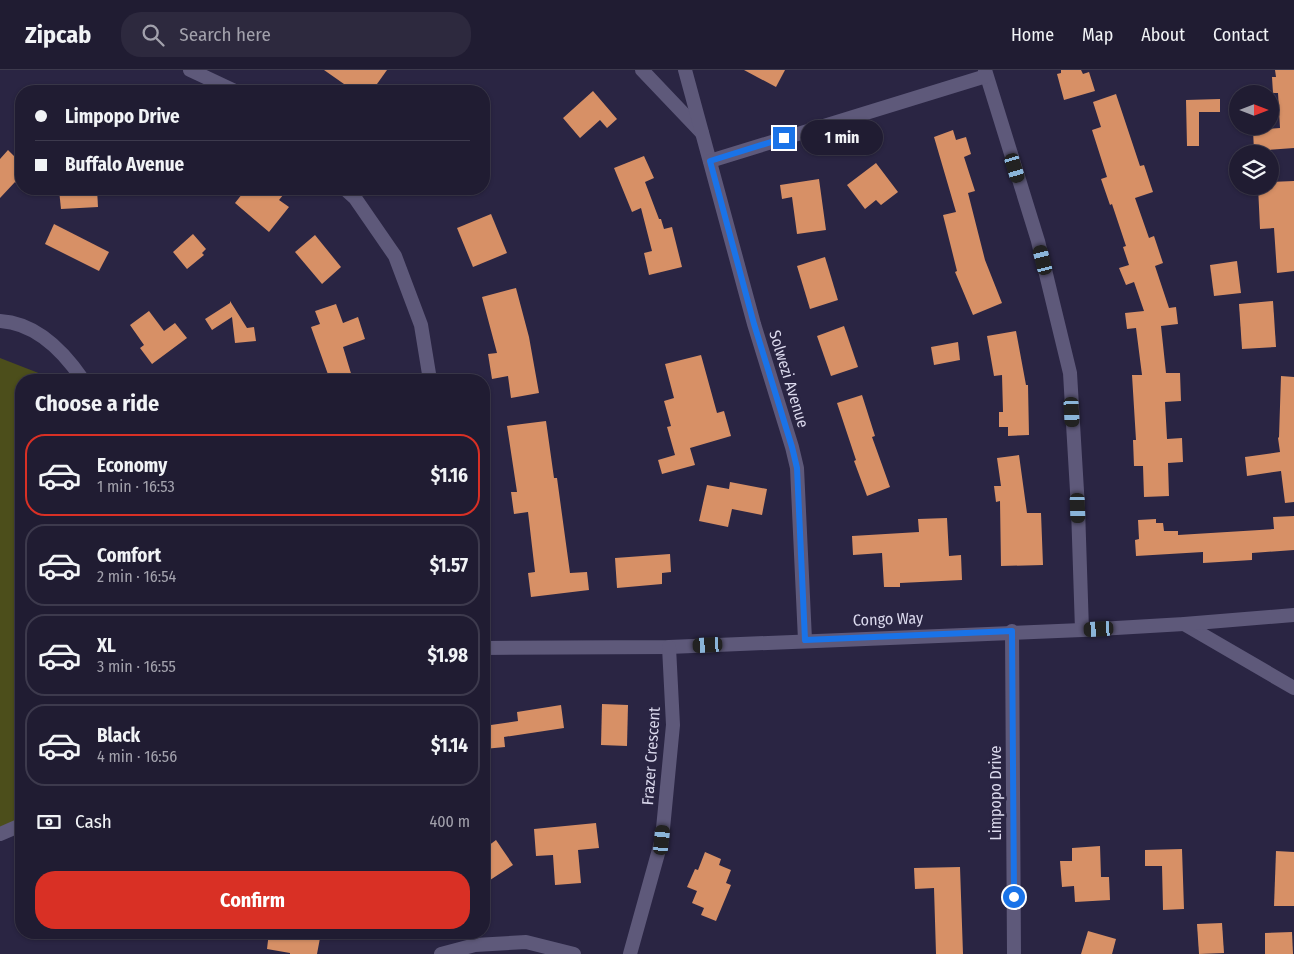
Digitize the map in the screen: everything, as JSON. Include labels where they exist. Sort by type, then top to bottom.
[{"type":"street","points":[[190,70],[222,85]]},
{"type":"street","name":"Solwezi Avenue","points":[[642,70],[702,134]]},
{"type":"street","name":"Solwezi Avenue","points":[[685,70],[754,324],[797,468],[805,640]]},
{"type":"street","points":[[710,161],[986,73],[1038,241],[1070,373],[1078,508],[1082,630]]},
{"type":"street","points":[[352,195],[395,256],[421,325],[429,374]]},
{"type":"street","points":[[0,321],[9,321],[41,334],[69,359],[80,374]]},
{"type":"street","name":"Congo Way","points":[[490,648],[669,646],[1012,631],[1082,630],[1294,615]]},
{"type":"street","points":[[1184,624],[1294,688]]},
{"type":"street","name":"Limpopo Drive","points":[[1012,631],[1014,954]]},
{"type":"street","name":"Frazer Crescent","points":[[630,954],[662,840],[673,725],[669,646]]},
{"type":"street","points":[[0,834],[15,828]]},
{"type":"street","points":[[441,954],[475,945],[526,942],[574,954]]},
{"type":"shaded area","points":[[0,358],[41,374],[15,374],[15,824],[0,830]]},
{"type":"building","points":[[324,70],[387,70],[376,85],[345,85]]},
{"type":"building","points":[[744,70],[785,70],[776,87]]},
{"type":"building","points":[[1061,70],[1081,70],[1083,74],[1089,72],[1095,91],[1064,100],[1057,74],[1061,73]]},
{"type":"building","points":[[1275,70],[1294,70],[1294,148],[1279,149],[1279,145],[1254,145],[1253,135],[1279,135],[1279,85],[1272,85],[1272,77],[1276,77]]},
{"type":"building","points":[[593,91],[617,119],[607,128],[600,120],[580,138],[563,118]]},
{"type":"building","points":[[1116,94],[1140,166],[1144,165],[1153,192],[1135,198],[1149,238],[1154,236],[1163,263],[1155,266],[1169,308],[1176,307],[1178,324],[1161,326],[1166,373],[1180,373],[1181,401],[1165,402],[1167,439],[1182,438],[1183,462],[1168,463],[1169,496],[1144,497],[1143,466],[1134,466],[1133,440],[1136,440],[1132,375],[1142,375],[1136,328],[1127,329],[1125,313],[1144,311],[1134,282],[1126,285],[1119,268],[1129,265],[1123,247],[1126,246],[1112,204],[1110,205],[1101,179],[1107,177],[1092,130],[1101,127],[1093,102]]},
{"type":"building","points":[[1220,99],[1220,112],[1199,112],[1199,146],[1187,146],[1186,100]]},
{"type":"building","points":[[953,130],[956,140],[966,137],[971,154],[964,157],[975,191],[968,193],[985,260],[1002,303],[973,315],[955,272],[957,271],[943,215],[956,212],[934,137]]},
{"type":"building","points":[[8,150],[15,157],[15,182],[0,198],[0,159]]},
{"type":"building","points":[[644,156],[654,178],[645,182],[664,229],[672,227],[682,267],[649,275],[644,253],[652,251],[641,208],[632,212],[614,168]]},
{"type":"building","points":[[876,163],[898,192],[881,205],[876,200],[865,209],[847,185]]},
{"type":"building","points":[[819,179],[826,230],[797,234],[792,197],[782,199],[780,185]]},
{"type":"building","points":[[1294,181],[1294,271],[1277,273],[1274,228],[1260,229],[1258,195],[1279,195],[1279,182]]},
{"type":"building","points":[[60,195],[97,195],[98,207],[61,209]]},
{"type":"building","points":[[241,195],[283,195],[279,200],[289,207],[269,232],[235,203]]},
{"type":"building","points":[[491,214],[507,253],[473,267],[457,228]]},
{"type":"building","points":[[54,224],[109,252],[99,271],[45,244]]},
{"type":"building","points":[[193,234],[206,249],[202,253],[204,255],[187,269],[173,252]]},
{"type":"building","points":[[315,235],[341,267],[322,284],[295,252]]},
{"type":"building","points":[[825,257],[838,300],[810,309],[797,266]]},
{"type":"building","points":[[1237,261],[1241,293],[1214,296],[1210,265]]},
{"type":"building","points":[[516,288],[529,337],[539,393],[511,398],[508,376],[492,379],[488,354],[497,353],[482,297]]},
{"type":"building","points":[[230,301],[247,328],[254,327],[256,341],[235,343],[232,317],[212,330],[205,319],[230,303]]},
{"type":"building","points":[[1273,301],[1276,347],[1242,349],[1239,304]]},
{"type":"building","points":[[336,304],[343,323],[358,317],[365,339],[343,347],[351,374],[328,374],[311,327],[320,324],[315,311]]},
{"type":"building","points":[[149,311],[164,331],[175,323],[187,338],[152,364],[140,348],[144,345],[130,325]]},
{"type":"building","points":[[844,326],[858,367],[831,376],[817,336]]},
{"type":"building","points":[[1016,331],[1026,385],[1028,385],[1029,435],[1008,436],[1008,427],[999,427],[999,412],[1003,412],[1002,375],[994,376],[987,336]]},
{"type":"building","points":[[958,342],[960,360],[934,365],[931,347]]},
{"type":"building","points":[[701,355],[717,413],[724,411],[731,436],[690,448],[695,465],[662,474],[658,460],[675,455],[667,427],[671,426],[664,401],[674,398],[665,364]]},
{"type":"building","points":[[1281,376],[1294,377],[1294,502],[1285,503],[1281,471],[1247,476],[1245,457],[1280,452],[1278,438]]},
{"type":"building","points":[[862,395],[875,436],[872,437],[890,487],[867,496],[854,461],[856,460],[837,403]]},
{"type":"building","points":[[546,421],[554,478],[557,478],[570,573],[587,572],[589,590],[531,597],[528,573],[535,572],[528,512],[514,514],[511,492],[517,492],[507,426]]},
{"type":"building","points":[[1019,455],[1027,513],[1041,513],[1043,565],[1001,566],[1000,501],[996,502],[994,486],[1001,486],[997,458]]},
{"type":"building","points":[[730,482],[767,489],[762,515],[732,509],[728,527],[699,521],[707,485],[729,489]]},
{"type":"building","points":[[1294,516],[1294,550],[1252,553],[1252,560],[1203,563],[1203,552],[1136,556],[1135,540],[1139,539],[1138,520],[1156,519],[1156,523],[1163,523],[1164,531],[1178,531],[1178,535],[1274,529],[1273,517]]},
{"type":"building","points":[[947,518],[949,556],[961,555],[962,580],[900,583],[900,587],[884,587],[882,553],[853,555],[852,536],[919,532],[918,519]]},
{"type":"building","points":[[670,554],[671,572],[662,573],[662,584],[617,588],[615,558]]},
{"type":"building","points":[[602,704],[628,705],[627,746],[601,745]]},
{"type":"building","points":[[561,705],[564,728],[504,737],[505,747],[490,748],[490,725],[518,721],[517,712]]},
{"type":"building","points":[[596,823],[599,848],[578,850],[581,883],[555,885],[553,855],[536,856],[534,829]]},
{"type":"building","points":[[496,840],[513,865],[490,880],[490,844]]},
{"type":"building","points":[[1100,846],[1101,877],[1109,877],[1110,900],[1075,902],[1074,886],[1062,887],[1060,861],[1072,861],[1072,848]]},
{"type":"building","points":[[1182,849],[1184,909],[1163,910],[1162,866],[1145,866],[1145,850]]},
{"type":"building","points":[[1276,851],[1294,852],[1294,906],[1274,906]]},
{"type":"building","points":[[705,852],[721,859],[719,865],[731,870],[726,883],[731,885],[716,921],[701,915],[704,908],[692,903],[697,891],[687,887],[695,869],[698,870]]},
{"type":"building","points":[[960,867],[963,954],[936,954],[934,888],[915,889],[914,868]]},
{"type":"building","points":[[1222,923],[1224,953],[1199,954],[1197,924]]},
{"type":"building","points":[[1088,931],[1116,939],[1112,954],[1081,954]]},
{"type":"building","points":[[1292,932],[1293,954],[1265,954],[1265,933]]},
{"type":"building","points":[[268,939],[320,939],[317,954],[290,954],[267,949]]},
{"type":"route","points":[[784,138],[710,161],[754,324],[797,468],[805,640],[1012,631],[1014,897]]}]
